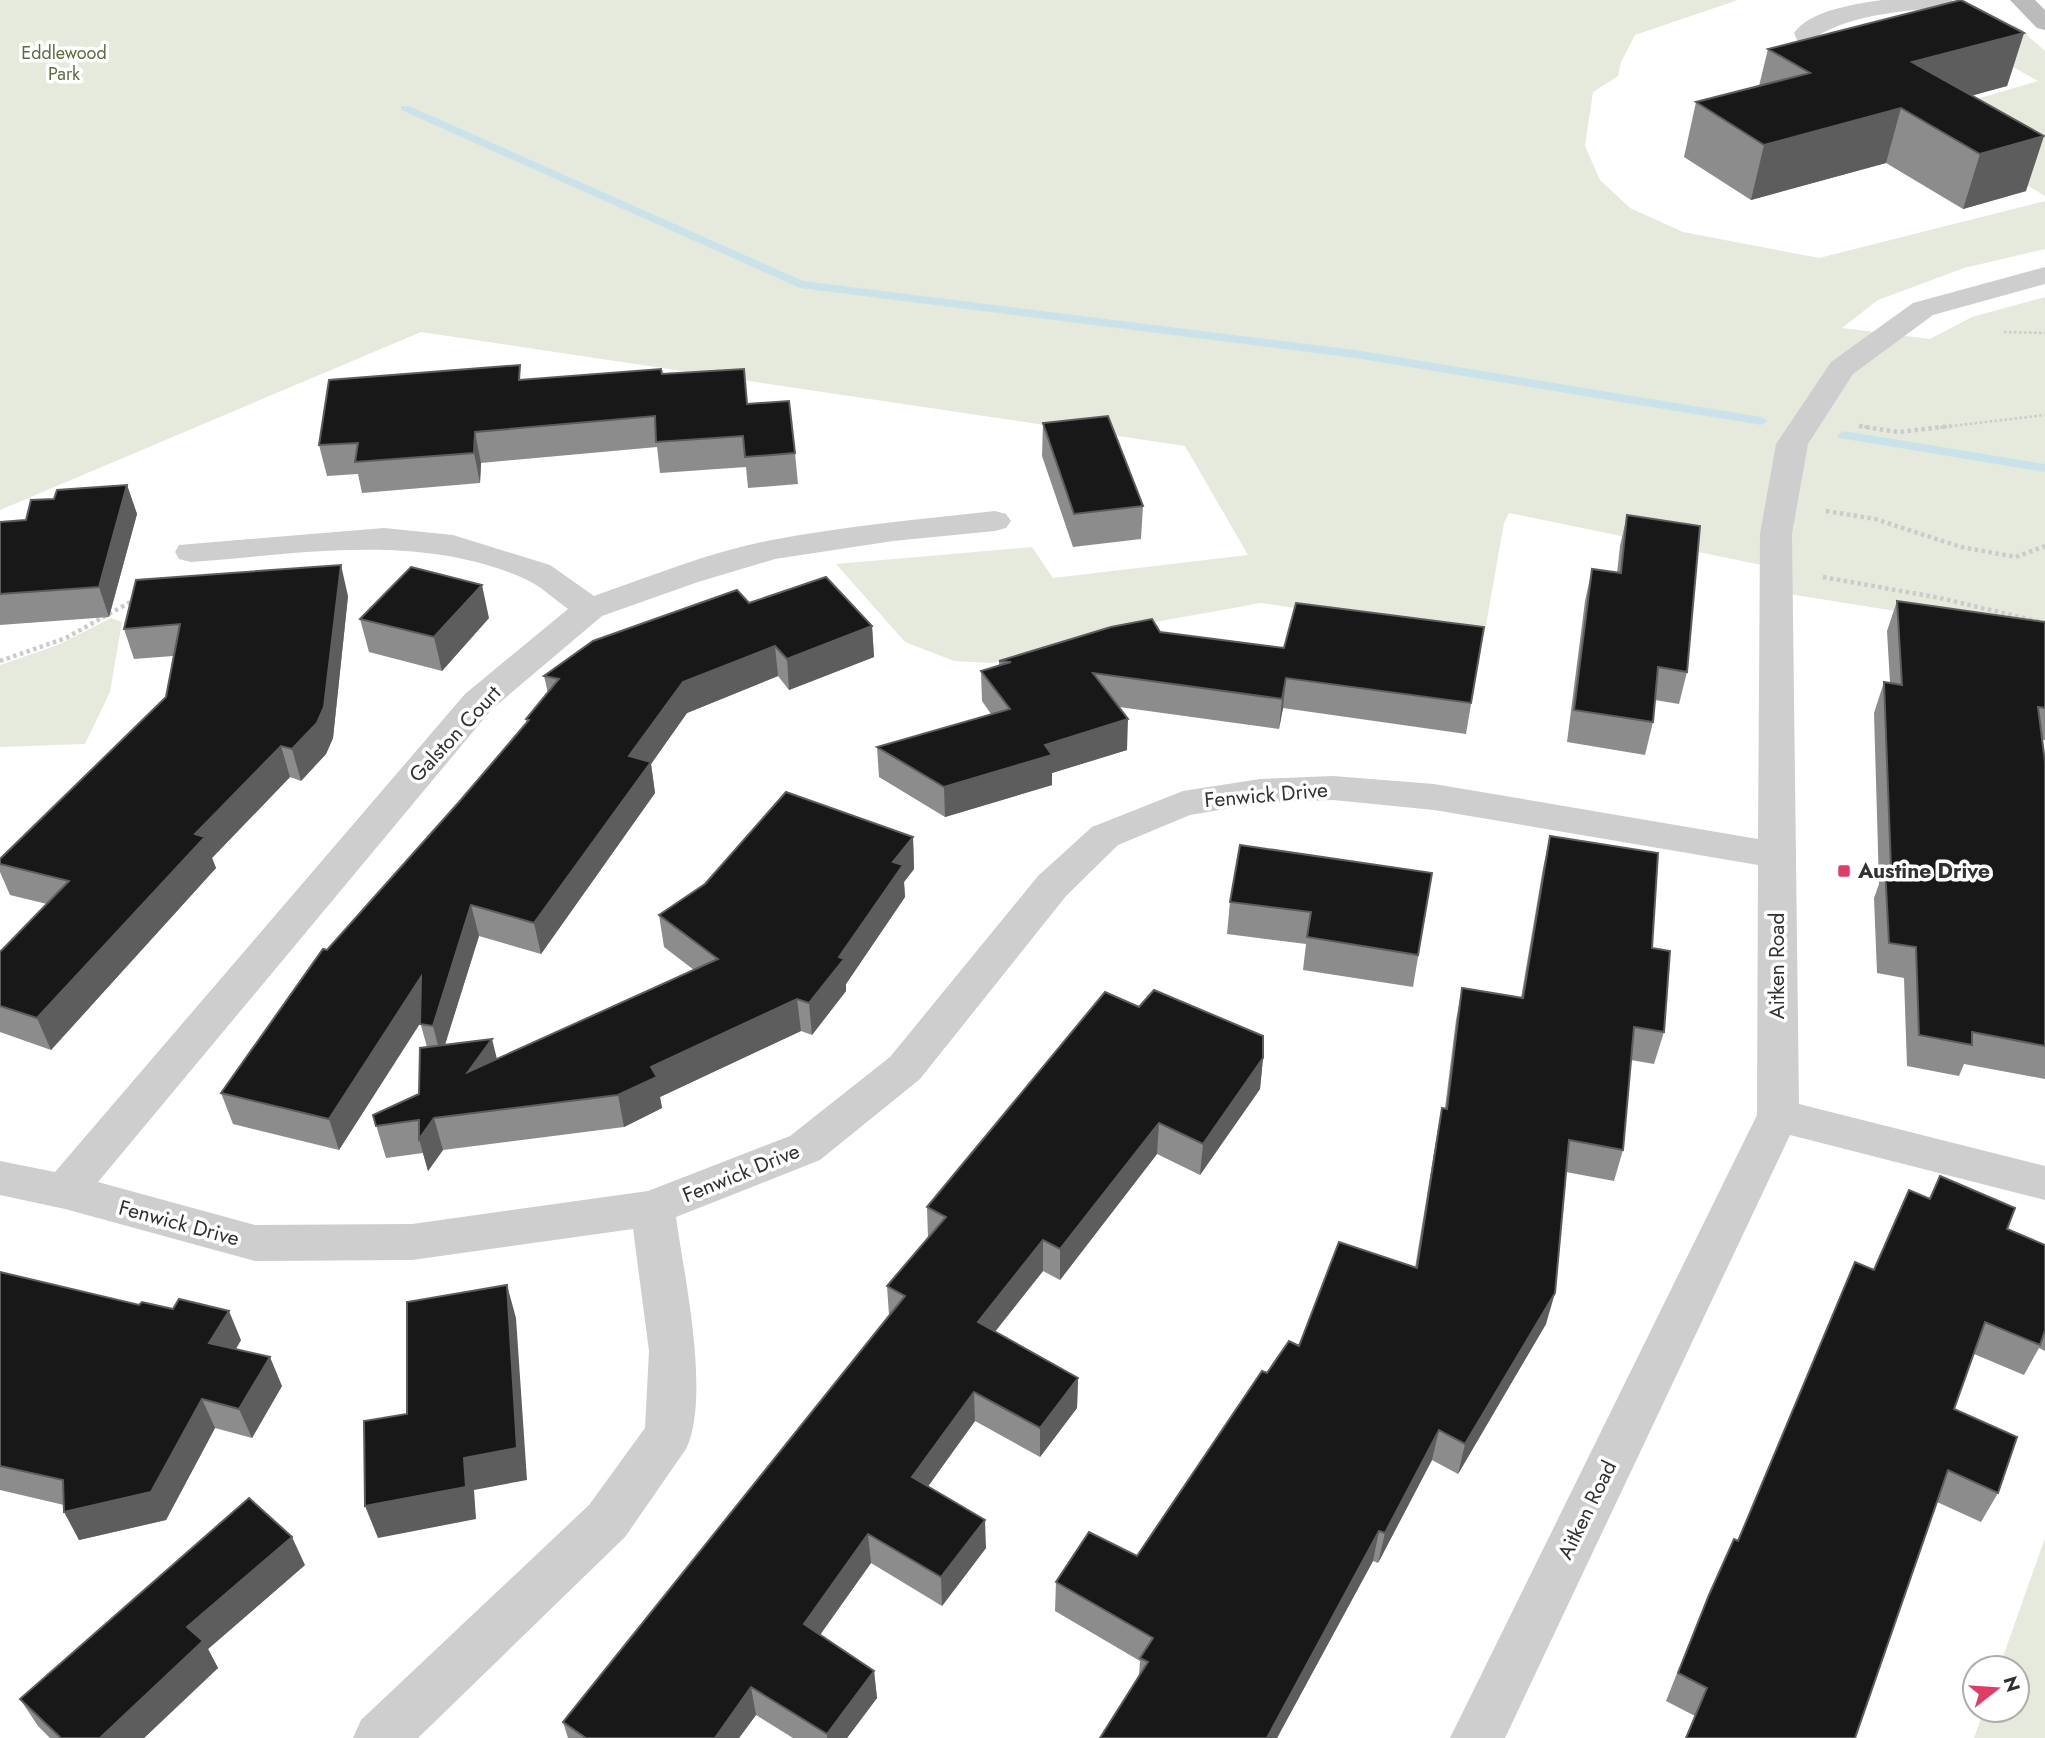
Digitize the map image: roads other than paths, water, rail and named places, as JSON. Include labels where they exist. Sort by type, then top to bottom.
[{"type":"street","points":[[1818,62],[1806,33],[1849,5],[1941,0]]},
{"type":"street","points":[[2022,0],[2045,23]]},
{"type":"street","name":"Aitken Road","points":[[1477,1738],[1778,1115],[1776,534],[1792,444],[1842,369],[1923,309],[2045,275]]},
{"type":"street","name":"Galston Court","points":[[65,1191],[478,702],[590,609],[686,575],[771,551],[893,531],[995,521]]},
{"type":"street","points":[[191,552],[384,538],[453,545],[538,572],[590,609]]},
{"type":"street","name":"Fenwick Drive","points":[[0,1178],[65,1191],[255,1243],[412,1242],[556,1224],[652,1208],[805,1148],[905,1068],[1052,886],[1105,836],[1183,804],[1259,791],[1333,788],[1434,797],[1777,855]]},
{"type":"street","points":[[1778,1115],[2045,1183]]},
{"type":"street","points":[[380,1738],[607,1521],[669,1434],[673,1351],[652,1208]]},
{"type":"waterway","points":[[405,108],[800,284],[1355,354],[1761,421]]},
{"type":"waterway","points":[[1844,435],[2045,468]]},
{"type":"place","name":"Austine Drive","points":[[1844,871]]},
{"type":"park label","name":"Eddlewood Park","points":[[64,63]]}]
